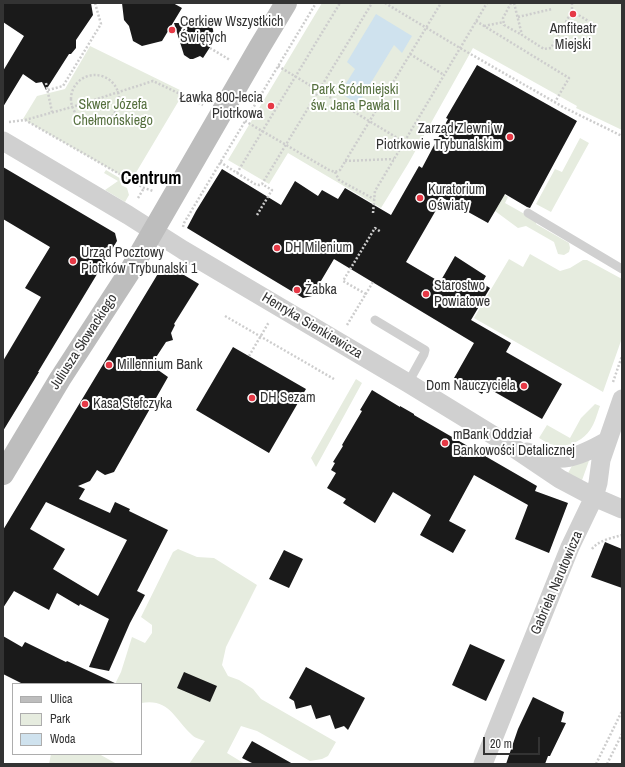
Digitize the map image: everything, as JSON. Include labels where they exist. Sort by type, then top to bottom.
[{"type":"street","name":"Juliusza Słowackiego","points":[[3,474],[60,379],[130,271],[286,3]]},
{"type":"street","name":"Henryka Sienkiewicza","points":[[3,141],[128,215],[183,250],[408,383],[514,448],[560,479],[594,498],[622,509]]},
{"type":"street","name":"Gabriela Narutowicza","points":[[483,764],[570,547],[594,498],[598,483],[601,460],[622,399]]},
{"type":"street","points":[[514,448],[544,457],[564,459],[579,456],[607,441]]},
{"type":"lane","points":[[528,213],[622,269]]},
{"type":"lane","points":[[375,320],[425,350],[408,383]]},
{"type":"path","points":[[48,90],[63,86],[100,24],[95,3]]},
{"type":"path","points":[[184,231],[184,223],[316,3]]},
{"type":"path","points":[[237,173],[340,3]]},
{"type":"path","points":[[262,184],[372,3]]},
{"type":"path","points":[[385,3],[555,102],[622,136]]},
{"type":"path","points":[[245,121],[329,170],[335,172],[340,170],[344,161],[441,3]]},
{"type":"path","points":[[373,213],[375,191],[487,3]]},
{"type":"path","points":[[511,3],[503,18],[504,25],[544,49],[551,48],[572,12],[572,3]]},
{"type":"path","points":[[514,3],[522,36]]},
{"type":"path","points":[[518,17],[552,9]]},
{"type":"path","points":[[572,12],[598,27]]},
{"type":"path","points":[[476,21],[569,78],[555,102]]},
{"type":"path","points":[[484,26],[504,22]]},
{"type":"path","points":[[210,48],[230,60]]},
{"type":"path","points":[[410,54],[444,75]]},
{"type":"path","points":[[278,66],[404,142]]},
{"type":"path","points":[[91,75],[105,77],[111,81],[118,92],[118,109],[113,116],[106,121],[90,123],[82,120],[72,107],[71,100],[74,87],[79,81],[91,75]]},
{"type":"path","points":[[3,123],[25,120],[72,107],[153,81],[203,105]]},
{"type":"path","points":[[46,83],[52,112]]},
{"type":"path","points":[[25,120],[144,188],[152,190]]},
{"type":"path","points":[[344,161],[394,159]]},
{"type":"path","points":[[220,162],[255,184],[262,184],[272,190],[257,215]]},
{"type":"path","points":[[335,172],[339,180],[374,200]]},
{"type":"path","points":[[366,294],[343,281],[375,228],[381,232]]},
{"type":"path","points":[[345,329],[373,282]]},
{"type":"path","points":[[225,316],[334,379]]},
{"type":"path","points":[[249,356],[269,322]]},
{"type":"path","points":[[596,764],[622,711]]},
{"type":"path","points":[[607,764],[622,734]]},
{"type":"green space","name":"Park Śródmiejski św. Jana Pawła II","points":[[322,3],[622,3],[622,130],[576,108],[577,106],[473,48],[408,164],[381,208],[288,153],[269,184],[228,160]]},
{"type":"green space","name":"Skwer Józefa Chełmońskiego","points":[[90,46],[184,92],[131,181],[23,119],[37,96],[65,89]]},
{"type":"green space","points":[[580,138],[589,143],[551,212],[536,204],[555,169],[562,172]]},
{"type":"green space","points":[[438,156],[508,197],[505,203],[537,221],[536,224],[569,243],[569,252],[564,255],[558,254],[554,242],[526,226],[518,228],[495,211]]},
{"type":"green space","points":[[106,170],[123,180],[121,185],[127,188],[129,195],[125,202],[105,190],[118,181],[104,173]]},
{"type":"green space","points":[[530,254],[560,271],[570,268],[583,260],[587,260],[622,279],[622,338],[603,392],[474,318],[509,259],[523,267]]},
{"type":"green space","points":[[356,379],[362,383],[316,467],[311,458]]},
{"type":"green space","points":[[595,404],[600,406],[595,421],[587,434],[579,440],[574,443],[559,446],[550,444],[539,438],[547,425],[570,438],[581,418]]},
{"type":"green space","points":[[590,458],[581,483],[567,475],[573,464]]},
{"type":"green space","points":[[178,549],[197,557],[214,558],[257,585],[226,647],[222,665],[228,676],[239,680],[253,689],[261,699],[336,742],[328,756],[322,759],[310,761],[257,731],[241,726],[227,753],[245,764],[189,764],[205,741],[192,735],[165,706],[158,703],[142,703],[142,683],[116,683],[121,672],[132,637],[145,643],[152,633],[152,625],[141,617],[173,552]]},
{"type":"green space","points":[[51,755],[101,755],[117,764],[49,764]]},
{"type":"water","points":[[376,14],[412,36],[402,53],[394,45],[358,104],[340,93],[355,69],[347,62]]},
{"type":"building","points":[[3,3],[91,3],[93,15],[76,40],[76,48],[71,54],[69,54],[46,90],[42,82],[36,83],[23,74],[3,107],[3,71],[24,36],[3,22]]},
{"type":"building","points":[[122,3],[173,3],[182,8],[162,41],[142,46],[133,41],[129,26],[124,20]]},
{"type":"building","points":[[174,23],[206,23],[211,26],[213,29],[214,41],[203,58],[200,56],[190,59],[184,55]]},
{"type":"building","points":[[477,65],[577,121],[530,208],[505,194],[488,223],[443,198],[406,262],[440,282],[455,256],[486,276],[482,283],[490,288],[471,320],[511,343],[506,352],[562,384],[542,419],[486,387],[482,394],[454,378],[474,343],[334,259],[312,296],[303,298],[187,228],[222,169],[281,205],[295,181],[318,196],[322,190],[338,199],[345,188],[391,215],[419,166],[422,168],[448,119],[446,118]]},
{"type":"building","name":"Urząd Pocztowy Piotrków Trybunalski 1","points":[[3,167],[115,233],[117,241],[3,431],[3,361],[41,297],[25,288],[50,247],[3,219]]},
{"type":"building","points":[[169,266],[199,284],[174,324],[175,325],[171,333],[173,340],[166,342],[151,365],[168,377],[114,472],[105,475],[97,470],[90,481],[78,486],[85,489],[79,499],[110,513],[115,502],[130,509],[129,511],[168,530],[137,591],[145,595],[130,623],[109,671],[89,667],[109,619],[80,604],[79,606],[57,593],[49,610],[14,591],[3,608],[3,530],[162,267]],"holes":[[[46,502],[127,540],[98,596],[53,569],[65,549],[30,529]]]},
{"type":"building","name":"DH Sezam","points":[[233,347],[306,389],[269,453],[196,410]]},
{"type":"building","points":[[372,390],[537,486],[535,491],[568,503],[549,553],[515,539],[528,505],[474,475],[449,521],[466,530],[453,553],[420,535],[431,515],[393,492],[375,523],[343,503],[346,499],[327,488],[336,473],[331,470],[335,463],[333,462],[362,411],[360,410]]},
{"type":"building","points":[[605,542],[622,549],[622,588],[591,577]]},
{"type":"building","points":[[284,550],[303,559],[289,588],[269,579]]},
{"type":"building","points":[[3,636],[22,647],[25,642],[115,683],[21,683],[3,674]]},
{"type":"building","points":[[470,644],[505,660],[486,701],[452,685]]},
{"type":"building","points":[[306,667],[365,698],[348,730],[344,726],[335,729],[330,715],[316,719],[311,705],[296,709],[294,701],[289,698]]},
{"type":"building","points":[[184,672],[217,686],[210,702],[177,688]]},
{"type":"building","points":[[533,697],[564,712],[561,722],[566,723],[545,764],[506,764],[518,729]]},
{"type":"building","points":[[252,741],[293,764],[254,764],[242,758]]},
{"type":"place","name":"Amfiteatr Miejski","points":[[573,14]]},
{"type":"place","name":"Cerkiew Wszystkich Świętych","points":[[172,30]]},
{"type":"place","name":"Ławka 800-lecia Piotrkowa","points":[[271,106]]},
{"type":"place","name":"Zarząd Zlewni w Piotrkowie Trybunalskim","points":[[510,137]]},
{"type":"place","name":"Kuratorium Oświaty","points":[[420,198]]},
{"type":"place","name":"DH Milenium","points":[[277,248]]},
{"type":"place","name":"Urząd Pocztowy Piotrków Trybunalski 1","points":[[73,261]]},
{"type":"place","name":"Żabka","points":[[297,290]]},
{"type":"place","name":"Starostwo Powiatowe","points":[[426,294]]},
{"type":"place","name":"Millennium Bank","points":[[109,365]]},
{"type":"place","name":"Dom Nauczyciela","points":[[524,386]]},
{"type":"place","name":"DH Sezam","points":[[252,398]]},
{"type":"place","name":"Kasa Stefczyka","points":[[85,404]]},
{"type":"place","name":"mBank Oddział Bankowości Detalicznej","points":[[445,443]]},
{"type":"district","name":"Centrum","points":[[151,179]]}]
